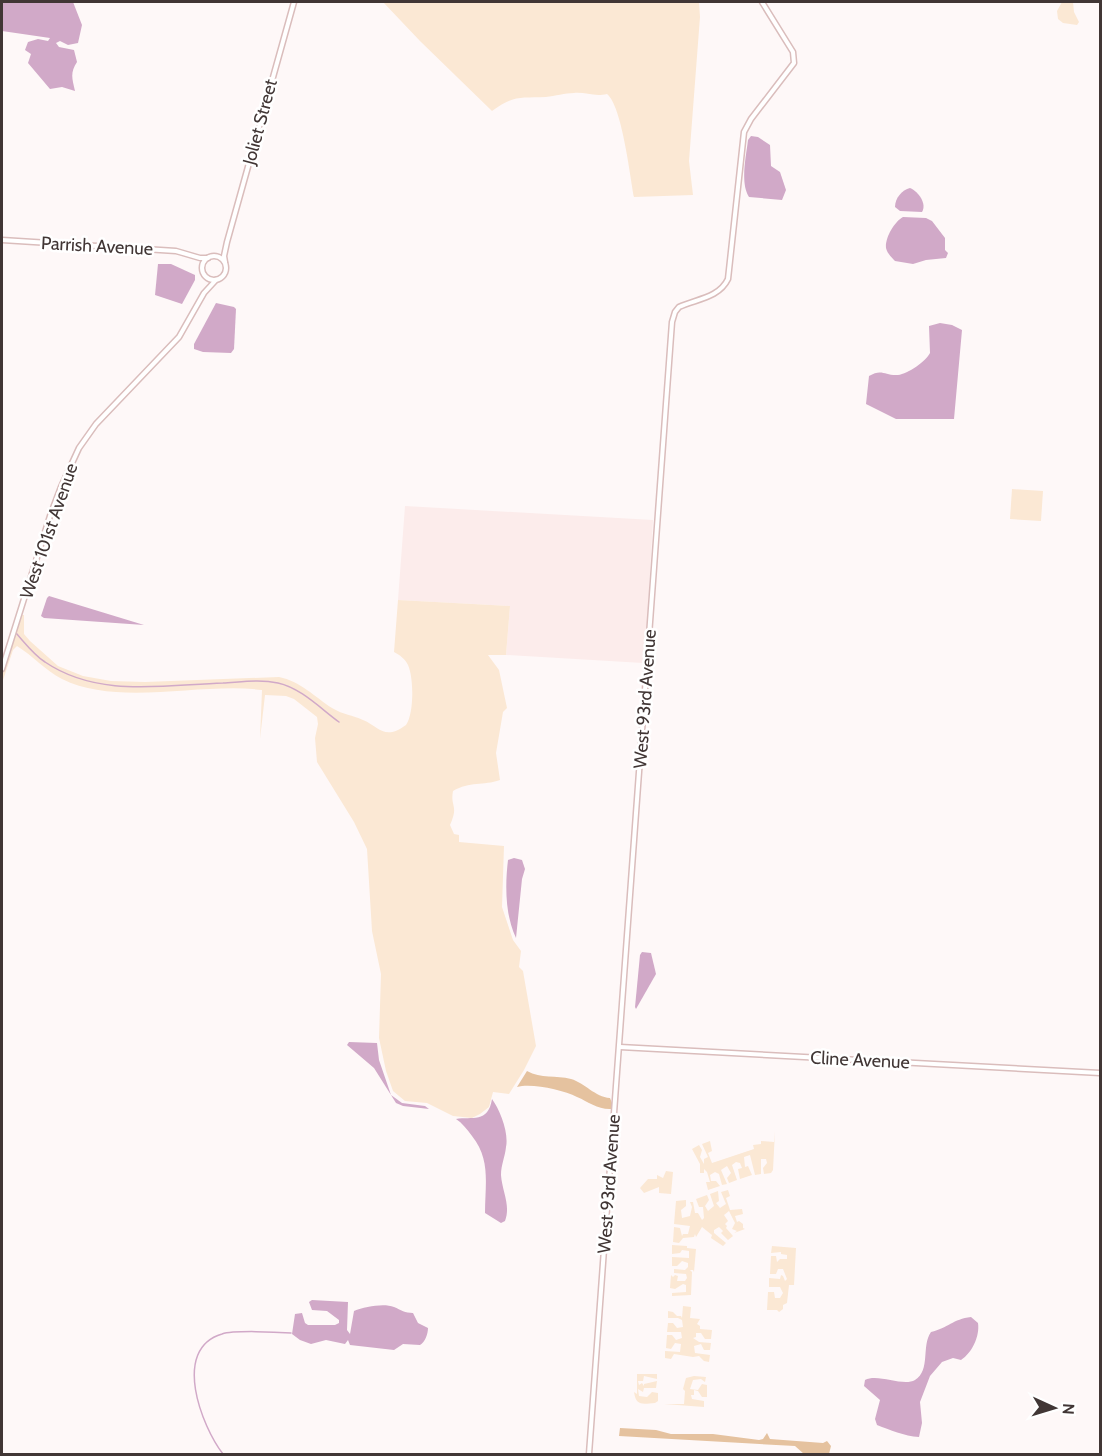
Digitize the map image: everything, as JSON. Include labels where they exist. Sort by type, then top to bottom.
[{"type":"street","name":"Joliet Street","points":[[225,262],[226,242],[294,2]]},
{"type":"street","name":"West 93rd Avenue","points":[[589,1455],[672,322],[679,307],[717,292],[728,279],[744,132],[751,119],[794,63],[793,52],[762,2]]},
{"type":"street","name":"Parrish Avenue","points":[[2,240],[176,250],[202,258],[214,256]]},
{"type":"street","name":"Joliet Street","points":[[214,256],[221,252],[226,242]]},
{"type":"street","points":[[193,256],[201,263],[203,272],[210,279],[216,280],[224,274],[225,262],[214,256]]},
{"type":"street","points":[[203,272],[203,263],[208,258]]},
{"type":"street","name":"West 101st Avenue","points":[[203,272],[207,282],[204,293]]},
{"type":"street","name":"West 101st Avenue","points":[[2,669],[60,487],[79,448],[96,424],[179,337],[204,293],[216,280]]},
{"type":"street","name":"Cline Avenue","points":[[620,1047],[1101,1073]]},
{"type":"shaded area","points":[[2,2],[73,2],[82,25],[78,43],[68,45],[60,41],[56,43],[59,47],[74,50],[77,62],[72,76],[75,91],[62,87],[50,89],[28,63],[31,54],[25,50],[28,42],[38,39],[48,41],[50,38],[2,31]]},
{"type":"shaded area","points":[[383,2],[699,2],[700,17],[689,161],[693,195],[634,197],[621,126],[617,112],[607,94],[571,93],[518,98],[492,111]]},
{"type":"shaded area","points":[[1062,2],[1073,2],[1074,12],[1079,22],[1077,25],[1063,23],[1058,19],[1057,11]]},
{"type":"shaded area","points":[[751,136],[758,137],[770,145],[771,166],[780,172],[786,190],[782,200],[749,197],[746,191],[744,170],[748,140]]},
{"type":"shaded area","points":[[910,188],[921,198],[924,205],[922,212],[900,211],[895,207],[900,195]]},
{"type":"shaded area","points":[[903,217],[926,218],[932,221],[945,238],[945,250],[948,253],[946,258],[913,264],[895,261],[887,252],[886,244],[893,226]]},
{"type":"shaded area","points":[[158,264],[171,264],[195,275],[195,280],[182,304],[155,295]]},
{"type":"shaded area","points":[[216,303],[236,309],[234,349],[231,353],[203,352],[194,349],[194,344]]},
{"type":"shaded area","points":[[940,323],[962,330],[954,419],[896,419],[866,404],[869,376],[880,372],[898,375],[916,367],[930,353],[929,326]]},
{"type":"shaded area","points":[[1012,489],[1043,491],[1041,521],[1010,519]]},
{"type":"shaded area","points":[[405,506],[653,520],[645,662],[506,655],[510,606],[398,600]]},
{"type":"shaded area","points":[[49,596],[144,625],[44,618],[41,616]]},
{"type":"shaded area","points":[[398,600],[510,606],[506,655],[488,655],[499,670],[507,708],[503,712],[496,753],[500,780],[465,786],[453,791],[454,813],[450,825],[454,834],[459,835],[459,842],[504,846],[502,907],[513,940],[521,951],[519,967],[523,971],[536,1046],[509,1094],[493,1092],[489,1107],[472,1118],[453,1116],[427,1103],[405,1101],[393,1091],[379,1038],[381,974],[372,931],[367,849],[354,822],[317,762],[315,738],[317,717],[294,699],[286,696],[265,695],[260,739],[262,690],[238,688],[134,693],[84,687],[62,679],[17,646],[13,650],[2,683],[2,675],[22,615],[24,615],[24,634],[30,641],[58,666],[83,676],[111,681],[145,682],[279,677],[301,686],[336,710],[363,720],[383,731],[392,732],[399,730],[409,720],[412,696],[408,665],[394,652]]},
{"type":"shaded area","points":[[514,858],[522,860],[525,869],[516,938],[510,920],[506,890],[508,860]]},
{"type":"shaded area","points":[[642,952],[651,953],[656,974],[636,1009],[640,955]]},
{"type":"shaded area","points":[[349,1042],[377,1043],[379,1060],[391,1095],[402,1103],[425,1106],[429,1109],[396,1103],[374,1068],[347,1045]]},
{"type":"shaded area","points":[[527,1071],[576,1081],[610,1098],[612,1109],[598,1107],[571,1094],[556,1090],[531,1086],[517,1087]]},
{"type":"shaded area","points":[[492,1099],[501,1115],[507,1141],[501,1175],[507,1215],[505,1221],[501,1223],[485,1213],[486,1173],[482,1154],[470,1133],[456,1119],[483,1116],[490,1107]]},
{"type":"shaded area","points":[[775,1131],[773,1170],[771,1173],[764,1174],[763,1168],[767,1163],[766,1159],[761,1159],[761,1174],[755,1175],[750,1155],[744,1157],[745,1167],[748,1166],[752,1175],[740,1179],[738,1169],[742,1168],[740,1163],[736,1162],[732,1165],[737,1180],[729,1183],[727,1178],[731,1173],[727,1166],[721,1170],[727,1184],[722,1185],[719,1174],[715,1172],[710,1175],[711,1181],[716,1181],[720,1186],[708,1190],[706,1182],[710,1182],[707,1172],[704,1169],[704,1173],[700,1173],[700,1164],[692,1149],[699,1145],[702,1150],[700,1157],[704,1164],[704,1159],[708,1157],[702,1144],[710,1141],[712,1151],[708,1153],[712,1163],[754,1149],[753,1145],[761,1144],[761,1141],[774,1142]]},
{"type":"shaded area","points":[[666,1171],[673,1172],[671,1194],[659,1193],[659,1187],[644,1193],[640,1188],[648,1179],[657,1179],[657,1175],[663,1178]]},
{"type":"shaded area","points":[[728,1190],[730,1196],[726,1198],[730,1210],[742,1209],[743,1214],[735,1216],[737,1222],[743,1224],[745,1229],[734,1233],[737,1231],[732,1229],[735,1223],[729,1211],[724,1215],[728,1221],[725,1224],[733,1236],[728,1240],[719,1227],[714,1230],[714,1233],[726,1243],[723,1246],[711,1238],[712,1235],[702,1227],[696,1237],[695,1234],[694,1237],[683,1238],[679,1243],[673,1242],[674,1227],[680,1228],[682,1236],[688,1234],[690,1226],[674,1224],[676,1201],[686,1200],[686,1206],[681,1210],[682,1218],[690,1216],[692,1207],[690,1202],[693,1202],[695,1213],[698,1213],[702,1220],[704,1218],[703,1207],[699,1207],[696,1199],[707,1195],[709,1200],[705,1206],[708,1211],[714,1206],[710,1194],[718,1191],[719,1201],[716,1203],[720,1208],[726,1204],[721,1192]]},
{"type":"shaded area","points":[[672,1245],[696,1249],[694,1272],[690,1270],[692,1272],[691,1295],[672,1296],[672,1293],[686,1292],[686,1285],[683,1284],[675,1289],[670,1288],[671,1275],[678,1276],[677,1281],[685,1281],[686,1274],[674,1273],[674,1269],[685,1270],[688,1263],[682,1261],[677,1266],[672,1266],[672,1257],[689,1258],[689,1251],[682,1250],[680,1253],[672,1254]]},
{"type":"shaded area","points":[[772,1246],[796,1248],[794,1285],[789,1285],[787,1303],[779,1312],[767,1310],[768,1292],[774,1292],[775,1298],[780,1298],[783,1293],[780,1287],[769,1287],[769,1278],[780,1279],[781,1275],[785,1281],[787,1279],[783,1269],[778,1269],[776,1274],[770,1274],[771,1256],[776,1256],[777,1262],[780,1259],[787,1259],[787,1255],[781,1252],[771,1253]]},
{"type":"shaded area","points":[[312,1300],[348,1302],[347,1330],[350,1334],[354,1311],[385,1305],[413,1313],[418,1323],[428,1328],[427,1335],[420,1345],[403,1344],[394,1350],[350,1345],[348,1340],[345,1344],[326,1340],[311,1344],[292,1334],[295,1314],[302,1313],[308,1325],[339,1323],[339,1320],[327,1311],[312,1310],[309,1302]]},
{"type":"shaded area","points":[[683,1306],[691,1307],[690,1318],[700,1319],[697,1324],[700,1329],[712,1330],[711,1339],[705,1339],[701,1333],[696,1333],[696,1337],[693,1338],[699,1342],[711,1343],[710,1350],[704,1350],[701,1344],[694,1346],[695,1353],[710,1355],[709,1362],[699,1356],[674,1354],[671,1359],[665,1358],[665,1351],[680,1352],[681,1344],[675,1343],[671,1349],[666,1348],[667,1335],[672,1335],[676,1340],[682,1338],[681,1332],[667,1332],[668,1323],[673,1323],[677,1328],[683,1327],[682,1320],[668,1318],[668,1311],[682,1318]]},
{"type":"shaded area","points":[[971,1317],[978,1323],[972,1349],[961,1360],[953,1358],[942,1362],[930,1376],[920,1402],[922,1423],[919,1437],[877,1425],[875,1419],[880,1400],[864,1386],[865,1380],[877,1378],[910,1382],[915,1380],[923,1370],[931,1332]]},
{"type":"shaded area","points":[[637,1374],[657,1374],[657,1379],[644,1376],[643,1381],[638,1381],[639,1385],[642,1383],[644,1386],[644,1384],[657,1381],[656,1388],[644,1388],[643,1392],[638,1389],[639,1396],[647,1397],[652,1392],[658,1393],[658,1401],[643,1404],[636,1400],[634,1392],[637,1394]]},
{"type":"shaded area","points":[[706,1377],[705,1382],[701,1379],[693,1380],[690,1389],[698,1390],[702,1384],[707,1385],[707,1397],[702,1397],[698,1391],[694,1390],[694,1395],[691,1395],[692,1399],[704,1401],[704,1407],[664,1404],[684,1404],[685,1391],[683,1389],[686,1378]]},
{"type":"shaded area","points":[[620,1428],[656,1430],[671,1434],[713,1434],[759,1440],[763,1439],[767,1433],[770,1439],[823,1443],[827,1441],[831,1446],[829,1454],[804,1454],[795,1446],[619,1436]]},
{"type":"waterway","points":[[16,633],[45,662],[87,681],[131,687],[250,681],[278,683],[295,689],[339,722]]},
{"type":"waterway","points":[[223,1454],[207,1426],[195,1390],[194,1371],[198,1355],[207,1342],[222,1334],[291,1333]]}]
